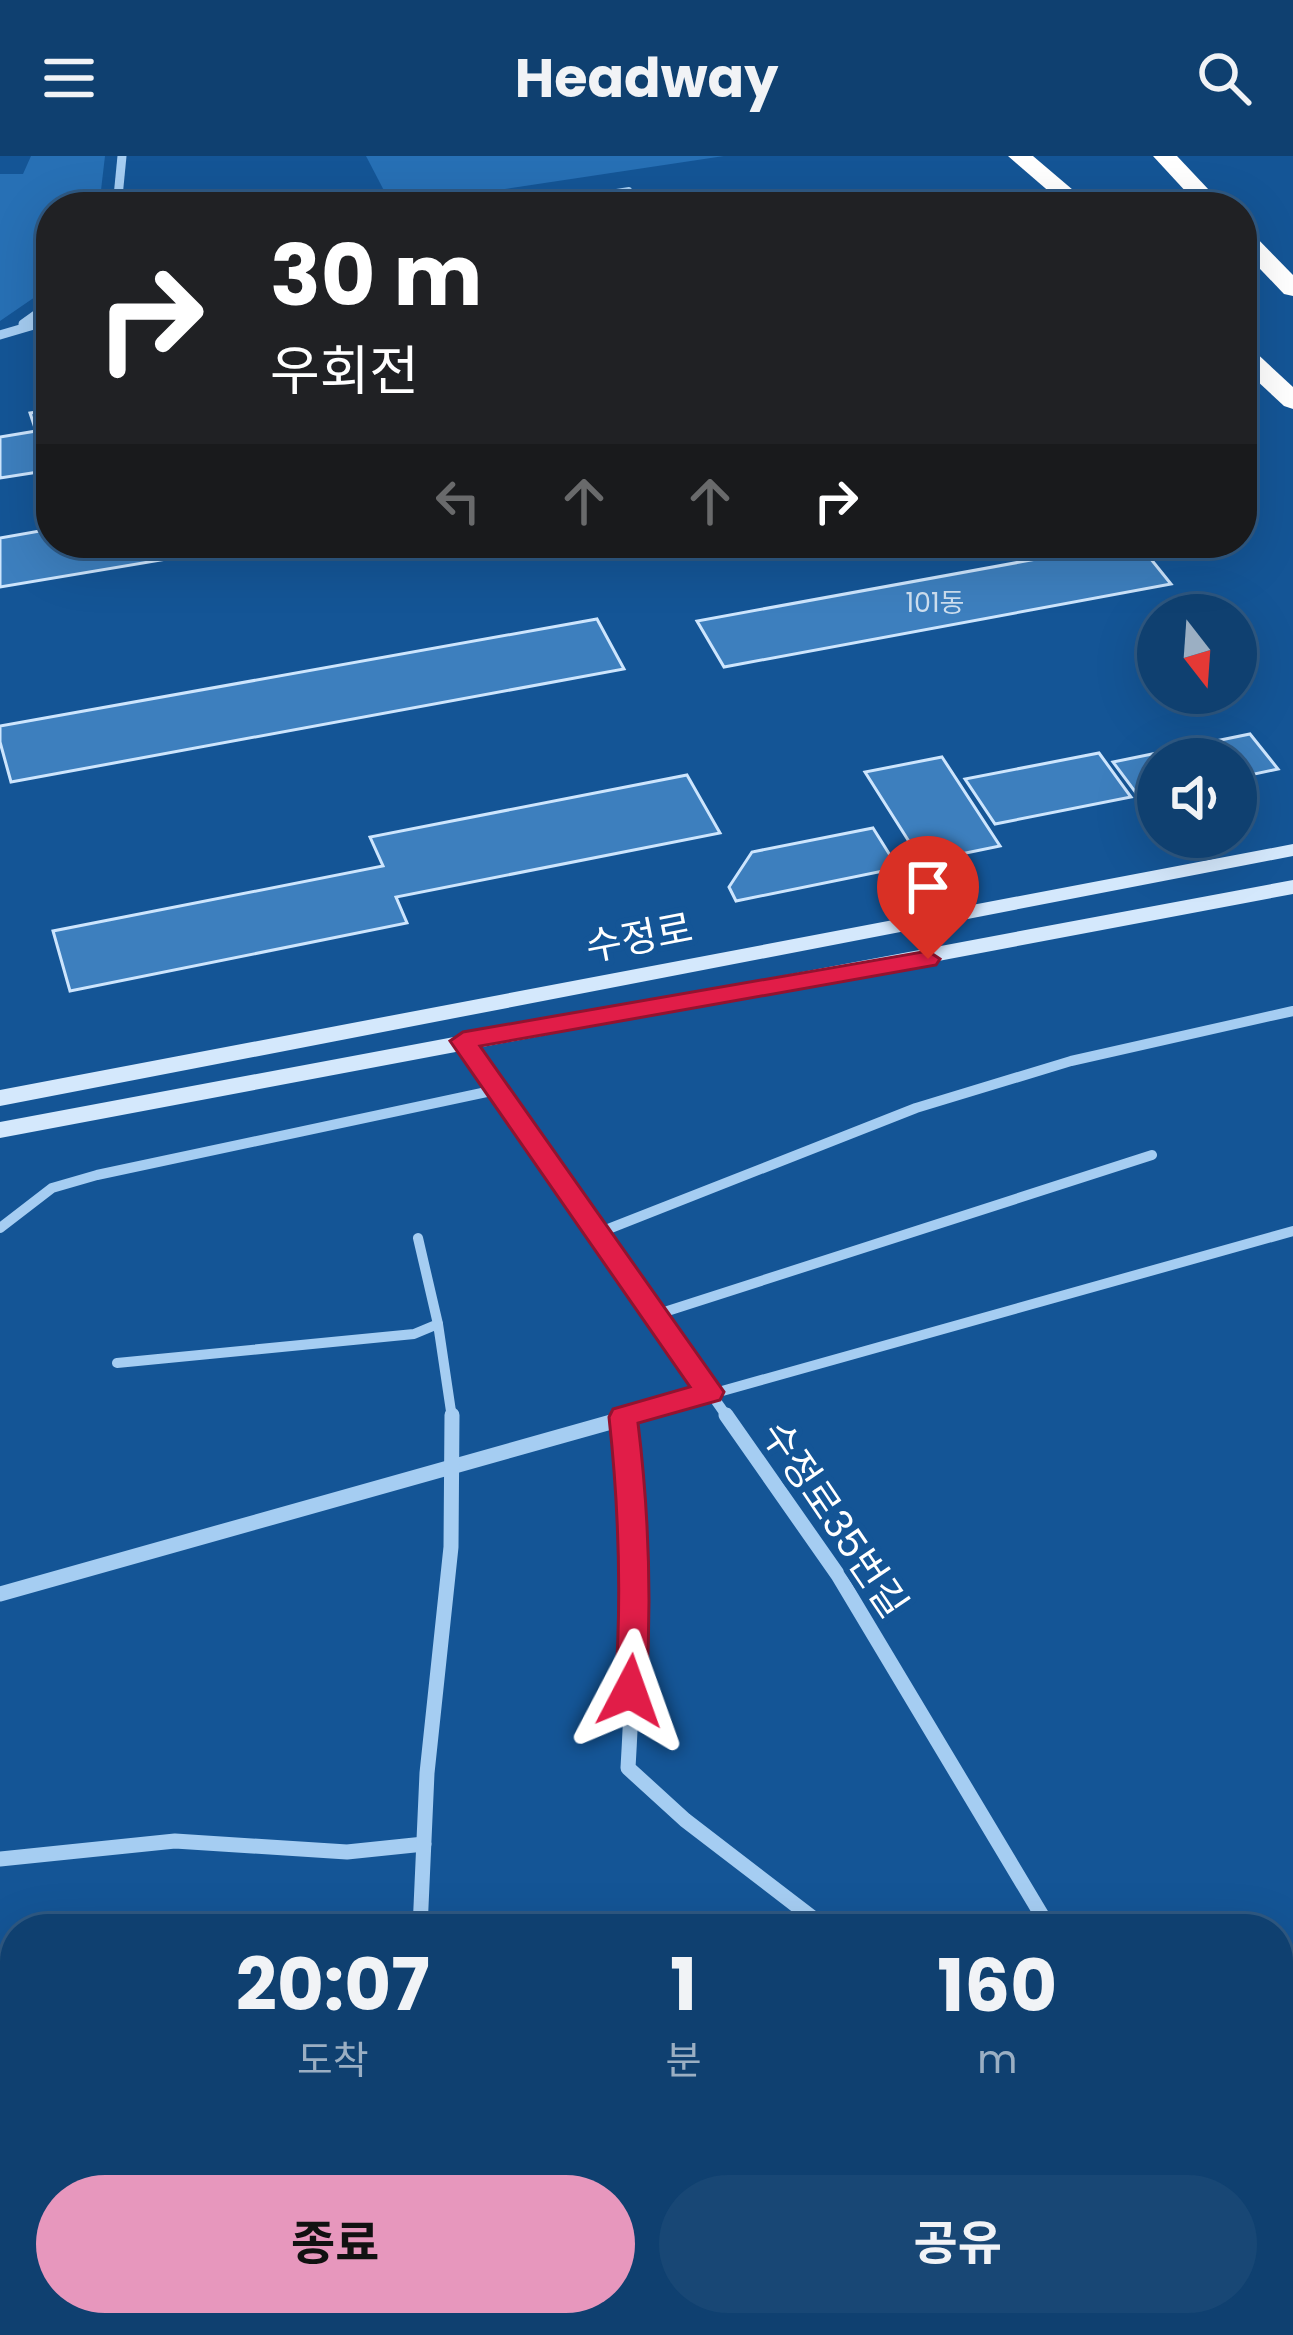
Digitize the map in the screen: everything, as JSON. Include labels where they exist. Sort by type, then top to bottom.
[{"type":"highway","points":[[1019,156],[1063,192]]},
{"type":"highway","points":[[1164,156],[1199,192]]},
{"type":"highway","points":[[1257,252],[1293,289]]},
{"type":"highway","points":[[1257,366],[1293,401]]},
{"type":"main road","name":"수정로","points":[[0,1098],[1293,850]]},
{"type":"main road","name":"수정로","points":[[0,1130],[971,951],[1293,886]]},
{"type":"street","points":[[118,192],[122,156]]},
{"type":"street","points":[[12,332],[36,315]]},
{"type":"street","points":[[0,335],[36,325]]},
{"type":"street","points":[[598,1233],[916,1108],[1071,1061],[1293,1011]]},
{"type":"street","name":"수정로35번길","points":[[463,1041],[838,1575],[1041,1914]]},
{"type":"street","points":[[0,1228],[52,1188],[97,1175],[496,1090]]},
{"type":"street","points":[[655,1315],[1152,1155]]},
{"type":"street","points":[[0,1594],[1293,1231]]},
{"type":"street","points":[[418,1238],[446,1355],[453,1465],[421,1914]]},
{"type":"street","points":[[117,1363],[413,1334],[438,1324]]},
{"type":"street","points":[[623,1417],[633,1498],[637,1608],[628,1768],[685,1820],[807,1914]]},
{"type":"street","points":[[0,1859],[175,1841],[347,1852],[424,1844]]},
{"type":"lane","points":[[617,192],[629,190]]},
{"type":"shaded area","points":[[31,156],[105,156],[101,192],[36,192],[36,296],[0,321],[0,174],[23,174]]},
{"type":"shaded area","points":[[366,156],[724,156],[485,192],[385,192]]},
{"type":"building","points":[[36,431],[36,472],[0,478],[0,437]]},
{"type":"building","points":[[36,532],[36,558],[173,558],[0,587],[0,538]]},
{"type":"building","points":[[1042,558],[1150,558],[1171,584],[724,667],[697,621]]},
{"type":"building","points":[[597,619],[624,669],[11,782],[0,742],[0,726]]},
{"type":"building","points":[[1257,743],[1278,769],[1257,774]]},
{"type":"building","points":[[1099,753],[1131,797],[995,824],[965,779]]},
{"type":"building","points":[[942,757],[1000,846],[922,862],[865,772]]},
{"type":"building","points":[[1137,757],[1137,794],[1113,762]]},
{"type":"building","points":[[687,775],[720,833],[396,897],[407,923],[70,991],[53,931],[383,866],[370,837]]},
{"type":"building","points":[[873,828],[898,868],[736,901],[729,887],[752,852]]},
{"type":"route","points":[[630,1691],[637,1608],[633,1498],[623,1417],[710,1392],[463,1041],[928,959]]}]
